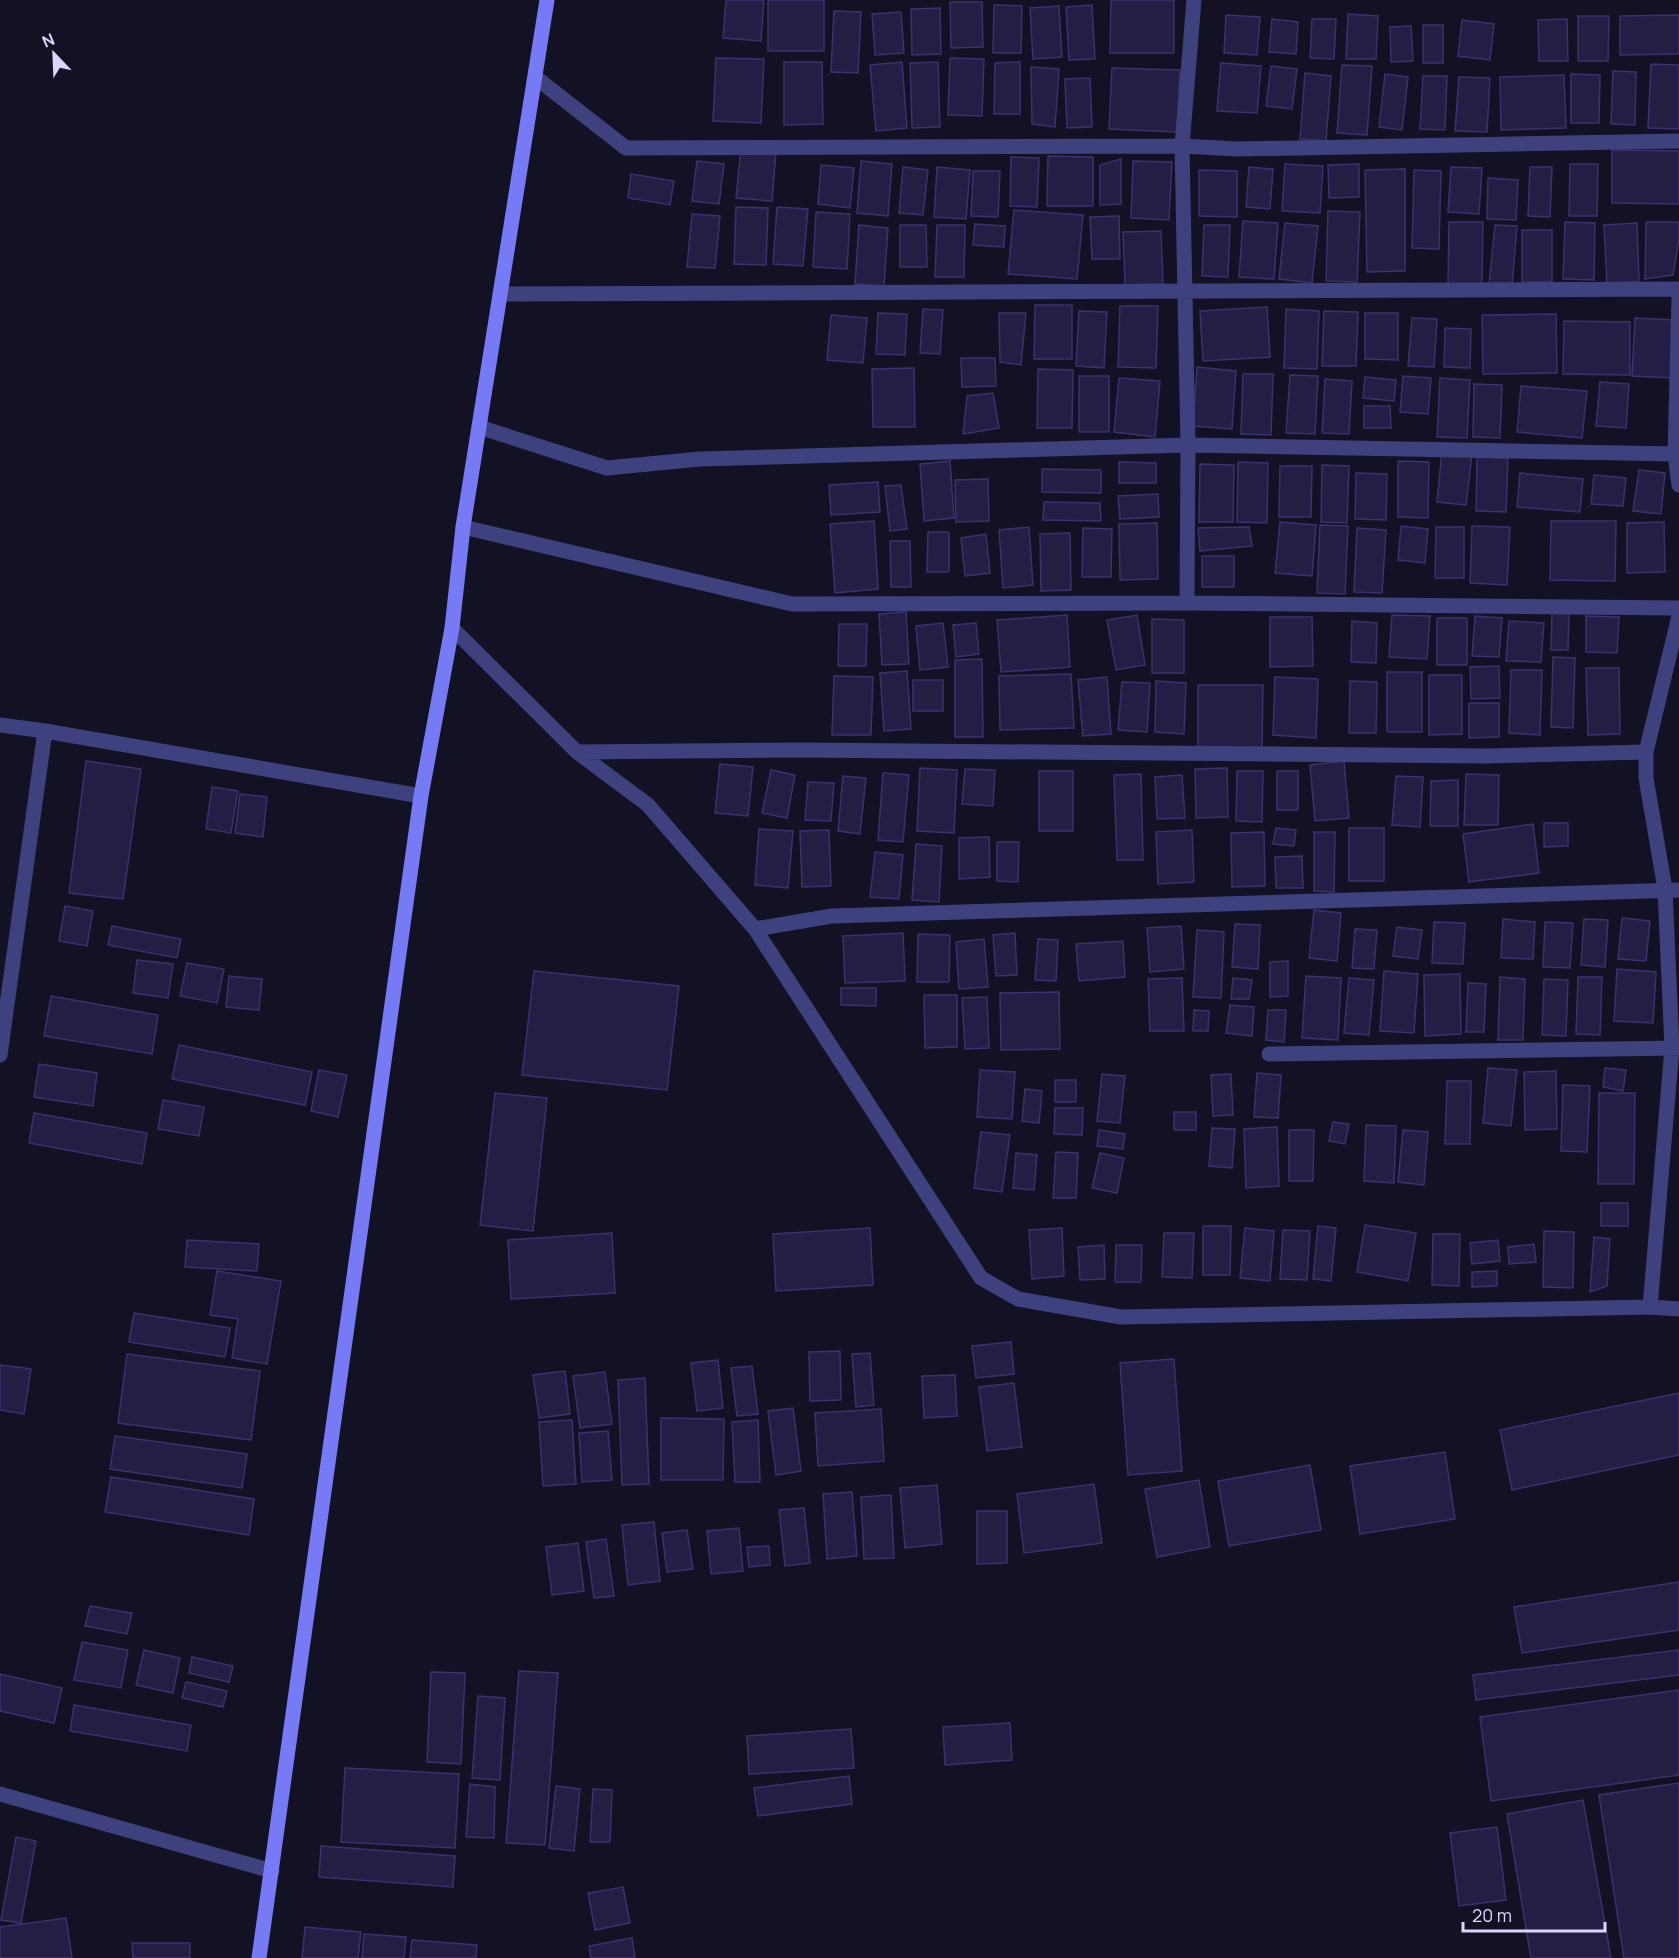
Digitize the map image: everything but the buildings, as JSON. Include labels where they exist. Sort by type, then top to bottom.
[{"type":"main road","points":[[259,1958],[421,796],[452,628],[463,527],[548,0]]},
{"type":"street","points":[[1187,603],[1188,445],[1182,146],[1194,0]]},
{"type":"street","points":[[535,77],[626,148],[1182,146],[1237,149],[1679,141]]},
{"type":"street","points":[[500,294],[1679,289]]},
{"type":"street","points":[[1679,298],[1677,454],[1679,485]]},
{"type":"street","points":[[479,427],[607,468],[700,459],[1188,445],[1677,454]]},
{"type":"street","points":[[463,527],[792,604],[1187,603],[1679,608]]},
{"type":"street","points":[[1650,1307],[1676,1048],[1672,890],[1646,778],[1646,752],[1679,616]]},
{"type":"street","points":[[452,628],[577,752],[648,805],[755,928],[981,1278],[1018,1299],[1121,1317],[1650,1307],[1679,1309]]},
{"type":"street","points":[[0,725],[421,796]]},
{"type":"street","points":[[0,1055],[45,731]]},
{"type":"street","points":[[577,752],[802,750],[1487,756],[1646,752]]},
{"type":"street","points":[[755,928],[832,916],[1672,890]]},
{"type":"street","points":[[1269,1054],[1676,1048]]},
{"type":"street","points":[[0,1794],[272,1871]]}]
